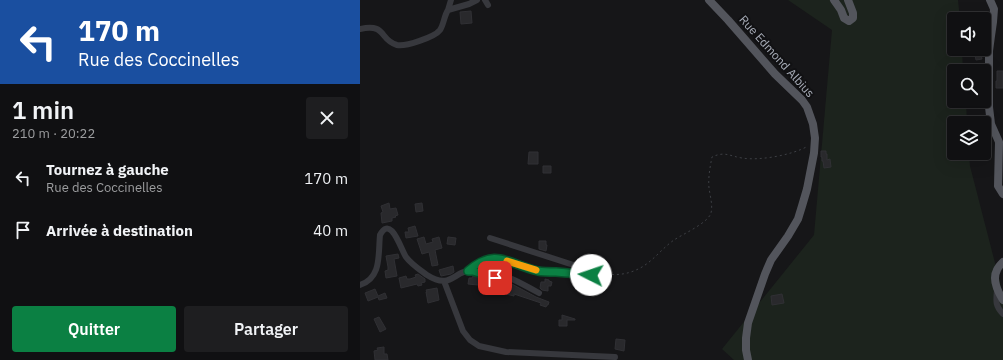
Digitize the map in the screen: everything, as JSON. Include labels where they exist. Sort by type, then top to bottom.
[{"type":"main road","name":"Rue Edmond Albius","points":[[709,0],[775,74],[802,100],[807,107],[813,124],[815,138],[814,153],[808,182],[798,219],[771,260],[748,323],[746,338],[748,360]]},
{"type":"main road","points":[[834,0],[841,10],[844,18],[849,21],[853,18],[853,13],[848,0]]},
{"type":"main road","points":[[992,1],[994,9],[989,51],[989,116],[990,124],[999,142],[998,186],[1003,194]]},
{"type":"main road","points":[[1003,262],[997,270],[995,280],[1003,300]]},
{"type":"street","points":[[360,29],[376,28],[396,44],[404,45],[426,39],[441,30],[451,0]]},
{"type":"street","points":[[448,10],[477,0]]},
{"type":"street","points":[[360,285],[366,283],[373,277],[378,268],[380,235],[382,231],[387,229],[392,230],[406,257],[416,267],[429,276],[439,280],[450,280],[468,271],[482,261],[491,258],[500,259],[538,271],[591,274]]},
{"type":"street","points":[[490,238],[589,270],[591,274]]},
{"type":"street","points":[[468,271],[473,271],[495,278],[511,279],[539,293]]},
{"type":"street","points":[[444,281],[463,331],[470,340],[479,346],[506,352],[615,357]]},
{"type":"street","points":[[997,288],[996,301],[998,309],[1003,314]]},
{"type":"path","points":[[591,274],[622,274],[644,267],[673,240],[707,220],[711,213],[709,178],[712,157],[718,154],[742,158],[786,155],[810,145],[815,138]]},
{"type":"shaded area","points":[[788,0],[958,0],[959,12],[947,12],[947,56],[962,56],[963,64],[947,64],[947,108],[966,108],[967,116],[947,116],[947,160],[970,160],[1003,294],[1003,360],[734,360],[722,349],[814,235],[832,30]]},
{"type":"building","points":[[471,11],[472,23],[461,24],[460,12]]},
{"type":"building","points":[[975,56],[981,56],[982,59],[976,60]]},
{"type":"building","points":[[997,71],[1003,71],[1003,88],[996,88]]},
{"type":"building","points":[[821,151],[826,151],[827,160],[830,159],[831,167],[824,168]]},
{"type":"building","points":[[529,152],[538,152],[538,164],[528,164]]},
{"type":"building","points":[[543,166],[551,166],[551,173],[543,173]]},
{"type":"building","points":[[389,203],[390,209],[396,208],[398,215],[392,218],[392,221],[382,223],[381,213],[383,212],[381,206]]},
{"type":"building","points":[[422,203],[423,211],[416,212],[415,204]]},
{"type":"building","points":[[415,226],[418,236],[406,238],[405,232],[409,232],[408,228]]},
{"type":"building","points":[[424,237],[426,244],[433,242],[432,239],[439,237],[442,248],[435,250],[438,265],[432,266],[429,252],[422,254],[417,239]]},
{"type":"building","points":[[448,237],[456,238],[455,245],[447,244]]},
{"type":"building","points":[[539,241],[546,241],[546,251],[539,249]]},
{"type":"building","points":[[398,254],[399,258],[394,259],[397,276],[386,278],[385,271],[388,270],[388,267],[386,256]]},
{"type":"building","points":[[453,266],[454,272],[441,276],[439,270]]},
{"type":"building","points":[[418,274],[425,279],[425,282],[421,283],[422,285],[418,286],[417,284],[401,288],[399,278],[406,276],[407,279],[410,279],[416,277],[415,275]]},
{"type":"building","points":[[473,276],[491,281],[510,283],[549,302],[548,305],[546,307],[540,305],[541,303],[514,294],[514,296],[478,285],[468,284],[469,278],[472,278]]},
{"type":"building","points":[[545,279],[552,282],[551,286],[548,286],[548,291],[540,288],[541,282],[545,282]]},
{"type":"building","points":[[437,288],[439,300],[428,303],[426,290]]},
{"type":"building","points":[[375,289],[378,296],[385,293],[387,298],[379,300],[378,297],[368,301],[365,293]]},
{"type":"building","points":[[782,294],[784,303],[772,305],[771,296]]},
{"type":"building","points":[[562,315],[575,320],[567,320],[567,326],[559,326],[559,320],[562,320]]},
{"type":"building","points":[[379,317],[386,329],[380,332],[374,319]]},
{"type":"building","points":[[616,339],[625,340],[624,351],[615,349]]},
{"type":"building","points":[[384,347],[384,354],[387,354],[388,360],[375,360],[374,351],[378,350],[377,348]]},
{"type":"slow traffic","points":[[507,261],[536,270]]},
{"type":"route","points":[[495,278],[473,271],[468,271],[482,261],[491,258],[500,259],[538,271],[591,275]]}]
